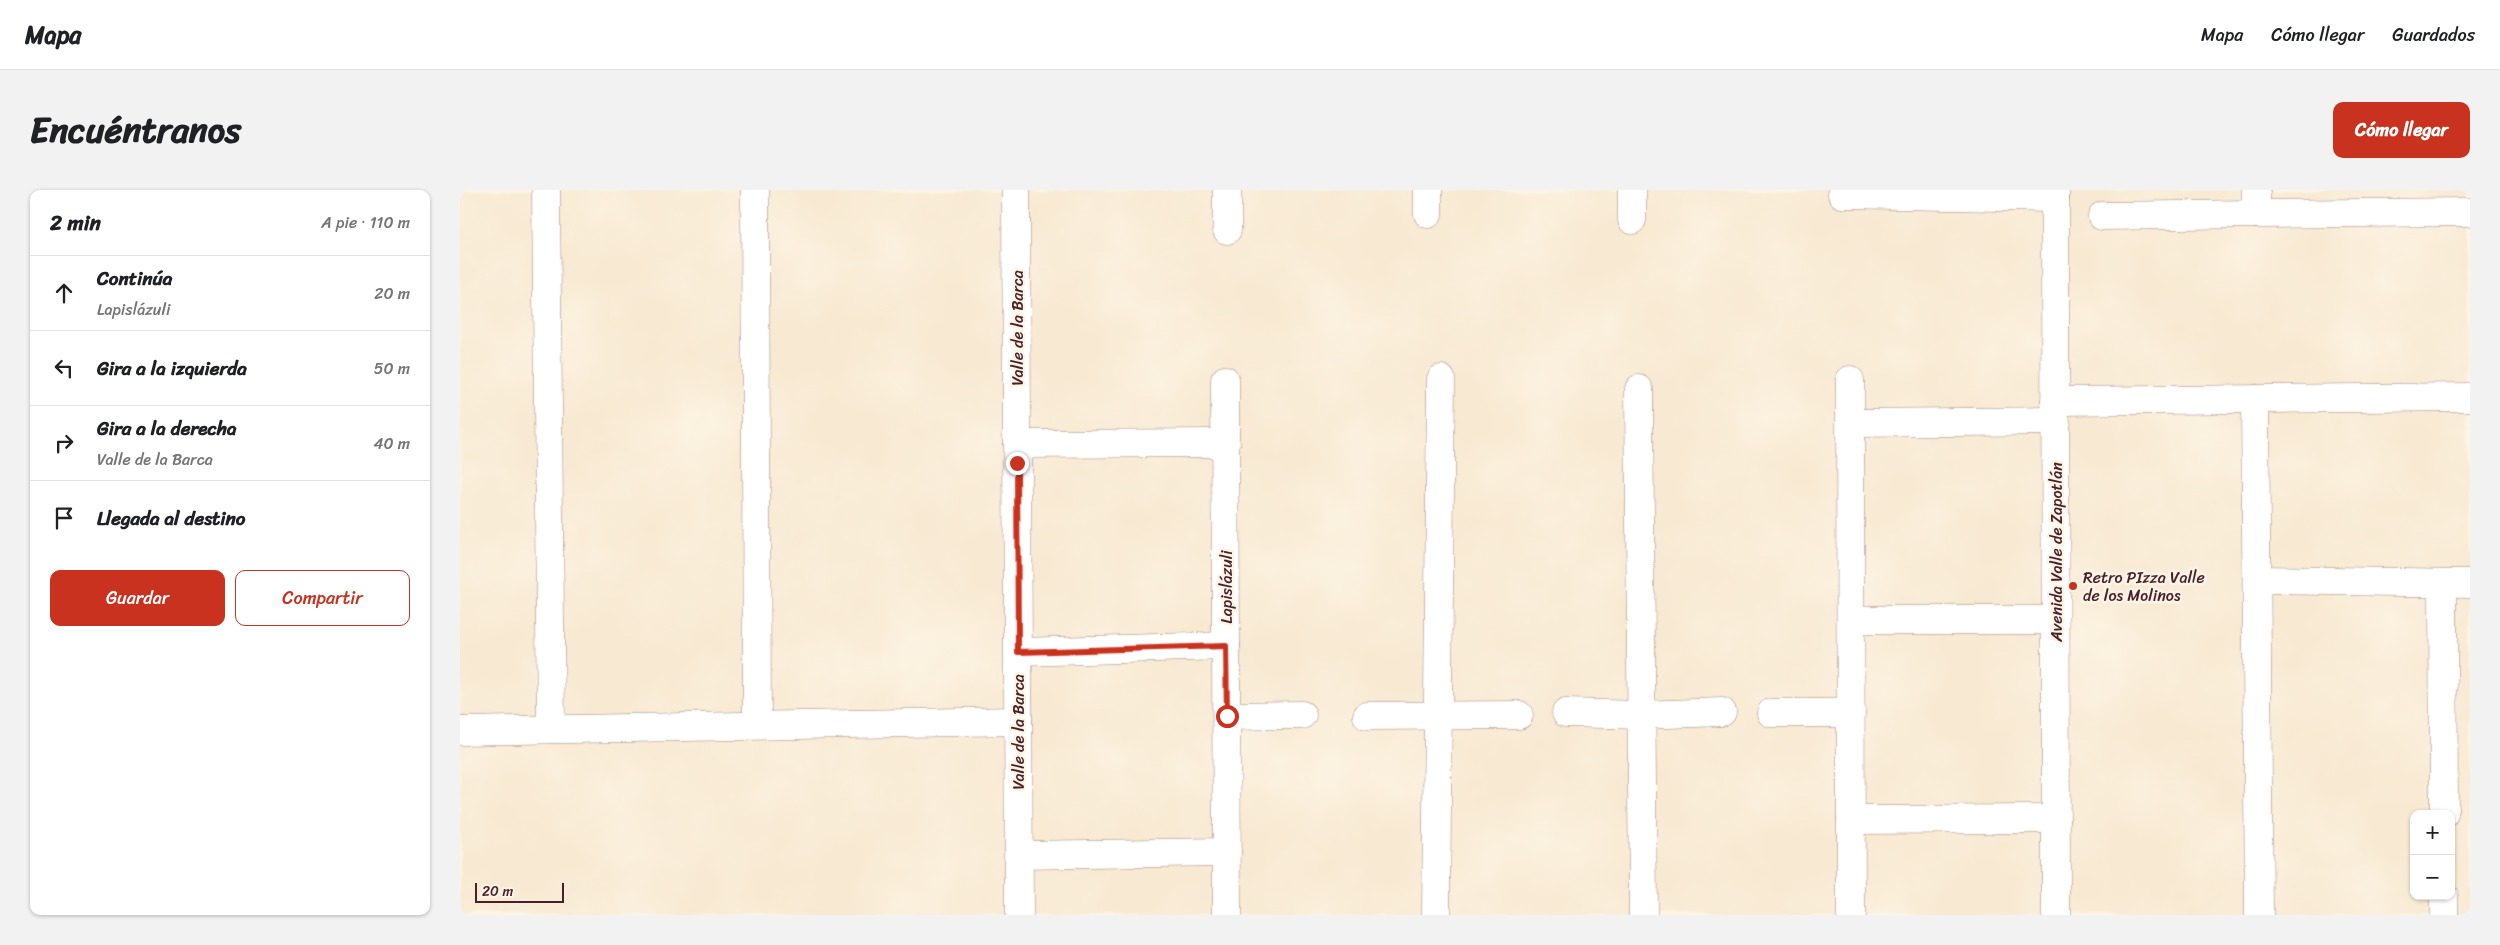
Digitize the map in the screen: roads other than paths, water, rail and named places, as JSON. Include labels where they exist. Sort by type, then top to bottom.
[{"type":"street","points":[[546,190],[550,729]]},
{"type":"street","points":[[756,190],[757,725]]},
{"type":"street","name":"Valle de la Barca","points":[[1016,190],[1019,915]]},
{"type":"street","points":[[1227,190],[1227,230]]},
{"type":"street","points":[[1632,190],[1632,220]]},
{"type":"street","points":[[1842,192],[2055,194]]},
{"type":"street","name":"Avenida Valle de Zapotlán","points":[[2055,194],[2056,915]]},
{"type":"street","points":[[2102,216],[2256,202],[2470,212]]},
{"type":"street","points":[[1436,915],[1441,379]]},
{"type":"street","name":"Lapislázuli","points":[[1226,380],[1227,915]]},
{"type":"street","points":[[1850,380],[1851,915]]},
{"type":"street","points":[[1639,389],[1643,915]]},
{"type":"street","points":[[1850,423],[2255,399],[2470,397]]},
{"type":"street","points":[[2255,399],[2258,580],[2259,915]]},
{"type":"street","points":[[1017,444],[1226,443]]},
{"type":"street","points":[[2258,580],[2470,583]]},
{"type":"street","points":[[2443,583],[2444,810]]},
{"type":"street","points":[[1851,620],[2055,620]]},
{"type":"street","points":[[1018,652],[1226,646]]},
{"type":"street","points":[[1566,713],[1641,715],[1722,712]]},
{"type":"street","points":[[1772,713],[1851,712]]},
{"type":"street","points":[[1227,716],[1302,715]]},
{"type":"street","points":[[1367,716],[1519,715]]},
{"type":"street","points":[[460,730],[1018,721]]},
{"type":"street","points":[[1851,820],[2056,820]]},
{"type":"street","points":[[1018,855],[1227,852]]},
{"type":"street","points":[[2444,900],[2444,915]]},
{"type":"place","name":"Retro PIzza Valle de los Molinos","points":[[2073,586]]}]
